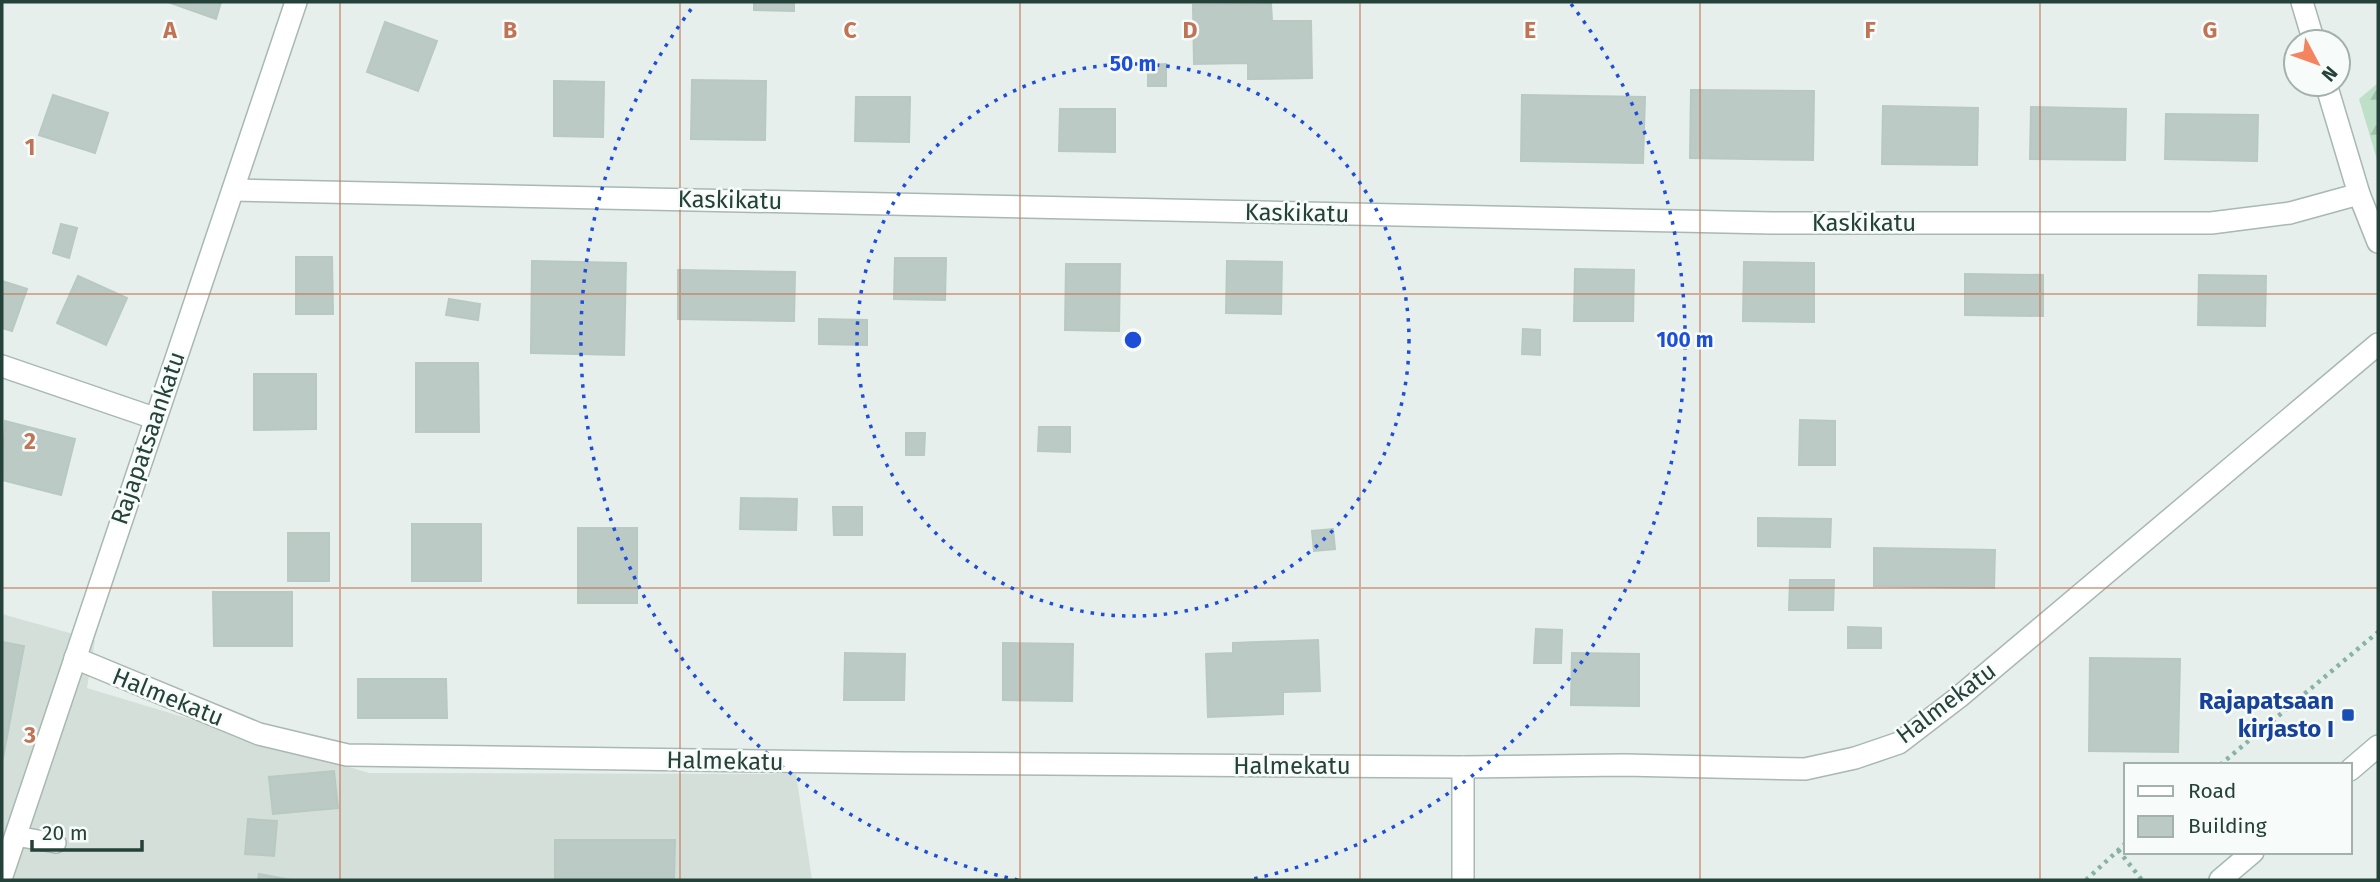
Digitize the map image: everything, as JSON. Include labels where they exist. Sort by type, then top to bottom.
[{"type":"street","name":"Rajapatsaankatu","points":[[2,876],[296,2]]},
{"type":"street","points":[[2302,2],[2310,28]]},
{"type":"street","points":[[2330,98],[2359,194],[2378,242]]},
{"type":"street","name":"Kaskikatu","points":[[233,190],[1772,223],[2211,223],[2290,213],[2359,194]]},
{"type":"street","name":"Halmekatu","points":[[75,658],[259,734],[347,755],[1463,767],[1624,765],[1805,769],[1854,758],[1899,743],[1959,697],[2378,344]]},
{"type":"street","points":[[2,366],[154,418]]},
{"type":"street","points":[[2352,768],[2378,746]]},
{"type":"street","points":[[1463,767],[1463,880]]},
{"type":"street","points":[[2220,880],[2251,854]]},
{"type":"lane","points":[[15,836],[56,843]]},
{"type":"path","points":[[2222,763],[2378,632]]},
{"type":"path","points":[[2086,880],[2124,845]]},
{"type":"path","points":[[2118,850],[2142,880]]},
{"type":"shaded area","points":[[2,614],[95,640],[87,688],[369,773],[796,774],[812,880],[2,880]]},
{"type":"green space","points":[[2378,83],[2378,163],[2359,99]]},
{"type":"building","points":[[168,2],[221,2],[216,19]]},
{"type":"building","points":[[754,2],[794,2],[794,11],[754,10]]},
{"type":"building","points":[[1271,4],[1272,21],[1311,21],[1312,78],[1248,79],[1248,63],[1194,64],[1193,5]]},
{"type":"building","points":[[385,22],[437,41],[418,91],[367,72]]},
{"type":"building","points":[[1166,64],[1166,86],[1148,86],[1148,65]]},
{"type":"building","points":[[692,80],[766,81],[765,140],[691,139]]},
{"type":"building","points":[[554,81],[604,82],[603,137],[554,136]]},
{"type":"building","points":[[1691,90],[1814,91],[1813,160],[1690,158]]},
{"type":"building","points":[[53,95],[108,113],[95,153],[39,135]]},
{"type":"building","points":[[1522,95],[1645,97],[1643,163],[1521,161]]},
{"type":"building","points":[[856,97],[910,97],[909,142],[855,141]]},
{"type":"building","points":[[1883,106],[1978,108],[1977,165],[1882,164]]},
{"type":"building","points":[[2031,107],[2126,109],[2125,160],[2030,159]]},
{"type":"building","points":[[1060,109],[1115,109],[1115,152],[1059,151]]},
{"type":"building","points":[[2166,114],[2258,115],[2257,161],[2165,159]]},
{"type":"building","points":[[61,224],[77,228],[69,258],[53,253]]},
{"type":"building","points":[[296,257],[332,257],[333,314],[296,314]]},
{"type":"building","points":[[895,258],[946,258],[945,300],[894,299]]},
{"type":"building","points":[[532,261],[626,263],[624,355],[531,353]]},
{"type":"building","points":[[1227,261],[1282,262],[1281,314],[1226,313]]},
{"type":"building","points":[[1744,262],[1814,263],[1814,322],[1743,321]]},
{"type":"building","points":[[1066,264],[1120,264],[1119,331],[1065,330]]},
{"type":"building","points":[[1575,269],[1634,270],[1633,321],[1574,321]]},
{"type":"building","points":[[678,270],[795,272],[794,321],[678,319]]},
{"type":"building","points":[[1965,274],[2043,275],[2043,316],[1965,315]]},
{"type":"building","points":[[2199,275],[2266,276],[2265,326],[2198,325]]},
{"type":"building","points":[[78,276],[127,298],[106,345],[57,323]]},
{"type":"building","points":[[2,281],[27,289],[12,331],[2,328]]},
{"type":"building","points":[[449,299],[480,304],[478,320],[446,315]]},
{"type":"building","points":[[819,319],[867,320],[867,345],[819,344]]},
{"type":"building","points":[[1523,329],[1540,330],[1540,355],[1522,354]]},
{"type":"building","points":[[416,363],[478,363],[479,432],[416,432]]},
{"type":"building","points":[[254,374],[316,374],[316,429],[254,430]]},
{"type":"building","points":[[1800,420],[1835,421],[1835,465],[1799,465]]},
{"type":"building","points":[[5,421],[75,439],[61,495],[2,480]]},
{"type":"building","points":[[1039,427],[1070,427],[1070,452],[1038,451]]},
{"type":"building","points":[[906,433],[925,433],[924,455],[906,455]]},
{"type":"building","points":[[741,498],[797,499],[796,530],[740,529]]},
{"type":"building","points":[[833,507],[862,507],[862,535],[834,535]]},
{"type":"building","points":[[1758,518],[1831,519],[1830,547],[1758,546]]},
{"type":"building","points":[[412,524],[481,524],[481,581],[412,581]]},
{"type":"building","points":[[578,528],[637,528],[637,603],[578,603]]},
{"type":"building","points":[[1333,529],[1335,549],[1314,551],[1312,531]]},
{"type":"building","points":[[288,533],[329,533],[329,581],[288,581]]},
{"type":"building","points":[[1874,548],[1995,550],[1994,588],[1874,586]]},
{"type":"building","points":[[1790,580],[1834,580],[1833,610],[1789,610]]},
{"type":"building","points":[[213,592],[292,592],[292,646],[214,646]]},
{"type":"building","points":[[1848,627],[1881,628],[1881,648],[1848,648]]},
{"type":"building","points":[[1536,629],[1562,630],[1561,663],[1534,663]]},
{"type":"building","points":[[1318,640],[1320,691],[1283,692],[1283,714],[1208,717],[1206,654],[1233,653],[1233,643]]},
{"type":"building","points":[[2,642],[24,646],[2,763]]},
{"type":"building","points":[[1003,643],[1073,644],[1072,701],[1003,700]]},
{"type":"building","points":[[845,653],[905,654],[904,700],[844,700]]},
{"type":"building","points":[[1572,653],[1639,654],[1639,706],[1571,705]]},
{"type":"building","points":[[2090,658],[2180,659],[2178,752],[2089,751]]},
{"type":"building","points":[[358,679],[446,679],[447,718],[358,718]]},
{"type":"building","points":[[334,771],[338,808],[273,814],[269,777]]},
{"type":"building","points":[[248,819],[277,821],[274,856],[245,854]]},
{"type":"building","points":[[555,840],[675,840],[674,880],[555,880]]},
{"type":"building","points":[[259,874],[291,880],[258,880]]},
{"type":"place","name":"Rajapatsaan kirjasto I","points":[[2348,715]]}]
